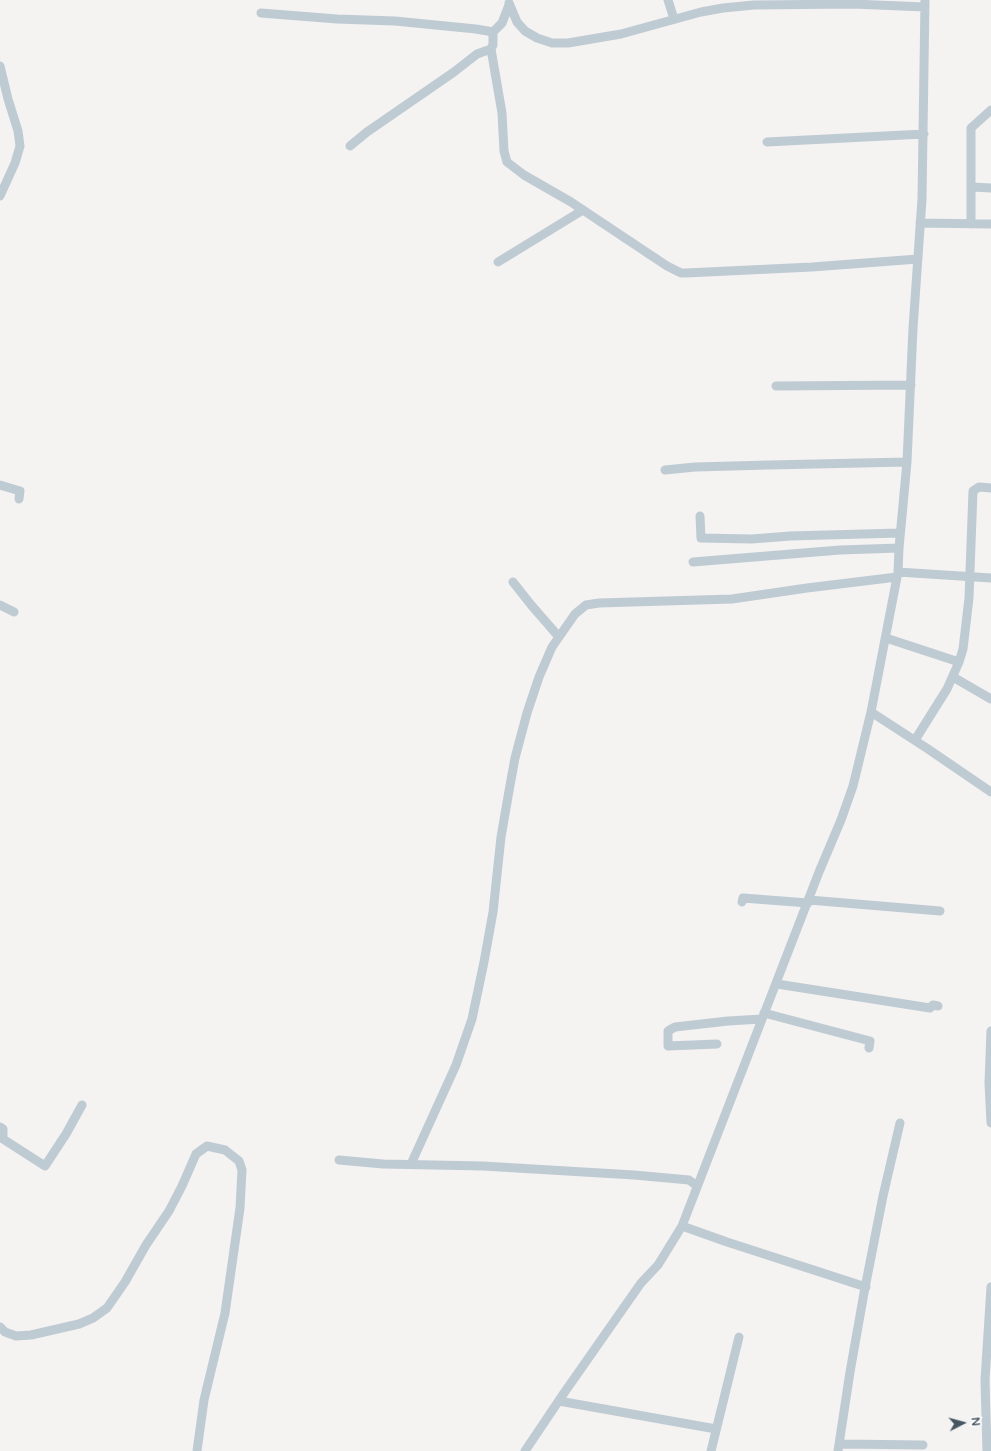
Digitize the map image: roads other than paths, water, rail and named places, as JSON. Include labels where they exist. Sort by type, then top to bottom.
[{"type":"street","points":[[668,0],[674,19]]},
{"type":"street","points":[[509,2],[517,22],[525,31],[537,38],[552,43],[568,44],[621,34],[674,19],[723,8],[754,5],[925,4],[924,134],[920,223],[913,328],[907,462],[897,575],[871,712],[853,786],[682,1226],[658,1265],[641,1283],[525,1451]]},
{"type":"street","points":[[509,2],[502,23],[493,32],[492,45],[490,48],[502,112],[504,151],[508,162],[524,175],[571,202],[667,266],[681,273],[812,267],[918,259]]},
{"type":"street","points":[[262,13],[337,19],[395,21],[493,32]]},
{"type":"street","points":[[350,146],[367,132],[454,72],[477,54],[490,48]]},
{"type":"street","points":[[0,66],[18,131],[20,146],[15,163],[0,196]]},
{"type":"street","points":[[971,224],[971,128],[991,110]]},
{"type":"street","points":[[767,142],[924,134]]},
{"type":"street","points":[[972,187],[991,188]]},
{"type":"street","points":[[498,262],[582,210]]},
{"type":"street","points":[[920,223],[991,224]]},
{"type":"street","points":[[776,386],[911,385]]},
{"type":"street","points":[[665,470],[695,467],[769,464],[907,462]]},
{"type":"street","points":[[0,485],[20,491],[19,499]]},
{"type":"street","points":[[916,740],[953,677],[959,662],[964,643],[971,577],[973,490],[979,487],[991,488]]},
{"type":"street","points":[[700,516],[701,538],[752,539],[790,536],[900,533]]},
{"type":"street","points":[[693,562],[840,550],[899,548]]},
{"type":"street","points":[[411,1164],[456,1065],[472,1019],[493,912],[501,837],[515,758],[539,677],[552,647],[575,614],[586,605],[598,603],[732,599],[897,575],[991,578]]},
{"type":"street","points":[[513,582],[559,637]]},
{"type":"street","points":[[0,605],[14,612]]},
{"type":"street","points":[[886,638],[959,662]]},
{"type":"street","points":[[953,677],[991,699]]},
{"type":"street","points":[[871,712],[916,740],[991,792]]},
{"type":"street","points":[[742,902],[743,898],[940,911]]},
{"type":"street","points":[[777,984],[930,1008],[933,1005],[938,1006]]},
{"type":"street","points":[[717,1044],[668,1046],[668,1031],[675,1027],[763,1016],[870,1041],[869,1048]]},
{"type":"street","points":[[991,1031],[989,1084],[991,1123]]},
{"type":"street","points":[[0,1127],[3,1129],[3,1139],[46,1166],[82,1106]]},
{"type":"street","points":[[900,1123],[883,1196],[850,1372],[839,1448],[922,1445]]},
{"type":"street","points":[[0,1327],[5,1332],[16,1336],[31,1335],[78,1324],[93,1318],[107,1308],[125,1282],[146,1245],[169,1212],[196,1154],[207,1146],[225,1150],[239,1161],[242,1170],[240,1208],[225,1313],[204,1400],[196,1451]]},
{"type":"street","points":[[339,1160],[383,1164],[483,1166],[634,1175],[689,1180],[697,1186]]},
{"type":"street","points":[[682,1226],[866,1287]]},
{"type":"street","points":[[987,1451],[985,1380],[991,1287]]},
{"type":"street","points":[[711,1451],[739,1338]]},
{"type":"street","points":[[559,1401],[716,1429]]}]
